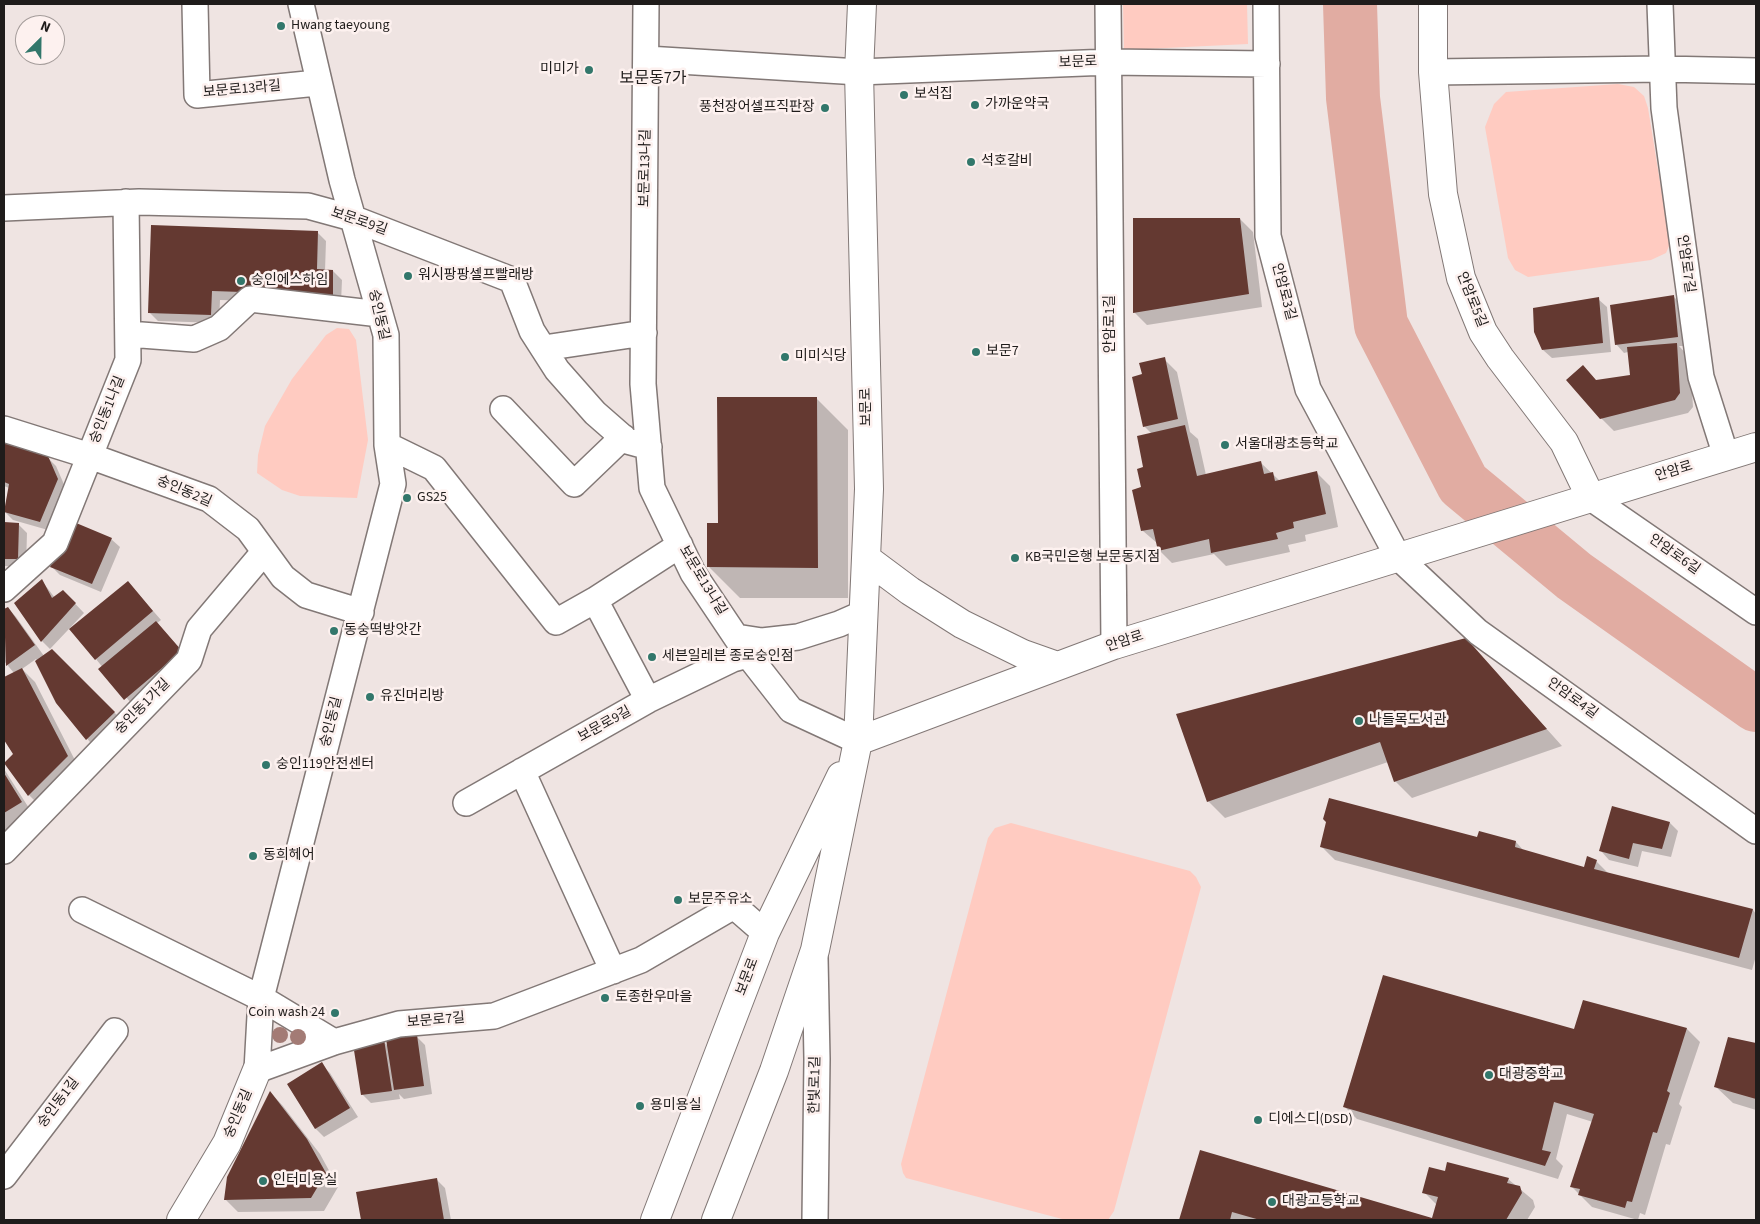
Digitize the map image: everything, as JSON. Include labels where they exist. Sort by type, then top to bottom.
[{"type":"main road","name":"보문로","points":[[716,1220],[774,1071],[815,950],[858,741],[869,489],[859,72],[862,4]]},
{"type":"main road","name":"안암로5길","points":[[1433,4],[1433,72],[1443,194],[1463,285],[1483,332],[1564,442],[1591,498]]},
{"type":"main road","name":"안암로","points":[[858,741],[1114,645],[1756,446]]},
{"type":"main road","points":[[867,559],[962,624],[1023,654],[1057,666]]},
{"type":"main road","name":"보문로","points":[[655,1220],[765,932],[858,741]]},
{"type":"main road","name":"숭인동길","points":[[181,1220],[227,1143],[257,1070]]},
{"type":"street","name":"보문로13라길","points":[[195,4],[197,95],[317,83]]},
{"type":"street","points":[[301,4],[317,83],[352,218]]},
{"type":"street","name":"보문로13나길","points":[[646,4],[643,384],[652,488],[693,573],[742,646],[791,710],[858,741]]},
{"type":"street","name":"안암로1길","points":[[1108,4],[1114,645]]},
{"type":"street","name":"안암로3길","points":[[1266,4],[1268,236],[1308,389],[1398,557]]},
{"type":"street","name":"안암로7길","points":[[1660,4],[1664,108],[1701,377],[1726,456]]},
{"type":"street","name":"보문로","points":[[647,59],[859,72],[1109,62],[1267,64]]},
{"type":"street","points":[[1433,72],[1662,69],[1756,71]]},
{"type":"street","name":"보문로9길","points":[[4,208],[126,202],[308,206],[352,218],[512,280],[532,332],[563,377],[595,413],[623,438],[649,447]]},
{"type":"street","name":"숭인동1나길","points":[[4,589],[55,543],[128,360],[126,202]]},
{"type":"street","name":"숭인동길","points":[[257,1070],[261,998],[393,484],[387,445],[386,335],[352,218]]},
{"type":"street","points":[[128,334],[194,338],[219,328],[250,299],[380,314]]},
{"type":"street","points":[[544,348],[644,333]]},
{"type":"street","points":[[503,409],[574,484],[623,438]]},
{"type":"street","name":"숭인동2길","points":[[4,429],[90,456],[209,499],[248,528],[283,577],[306,595],[360,612]]},
{"type":"street","points":[[387,445],[434,468],[556,622],[595,600],[680,544]]},
{"type":"street","name":"안암로6길","points":[[1591,498],[1756,612]]},
{"type":"street","name":"숭인동1가길","points":[[4,851],[189,660],[199,629],[264,552]]},
{"type":"street","name":"안암로4길","points":[[1398,557],[1478,632],[1756,831]]},
{"type":"street","points":[[595,600],[648,700]]},
{"type":"street","points":[[742,646],[762,641],[804,636],[839,624],[864,612]]},
{"type":"street","name":"보문로9길","points":[[466,802],[648,700],[733,659],[742,646]]},
{"type":"street","points":[[522,771],[613,971]]},
{"type":"street","name":"보문로7길","points":[[257,1070],[334,1042],[399,1024],[494,1016],[641,960],[734,906],[765,932]]},
{"type":"street","points":[[82,910],[261,998],[334,1042]]},
{"type":"street","name":"한빛로1길","points":[[815,950],[817,1059],[815,1220]]},
{"type":"street","name":"숭인동1길","points":[[4,1176],[114,1031]]},
{"type":"shaded area","points":[[1123,4],[1247,4],[1248,44],[1124,50]]},
{"type":"shaded area","points":[[1618,84],[1634,87],[1644,96],[1648,108],[1670,244],[1666,253],[1651,260],[1528,277],[1515,270],[1508,258],[1485,127],[1494,104],[1506,92]]},
{"type":"shaded area","points":[[337,328],[349,329],[356,340],[368,440],[357,498],[300,496],[282,490],[257,473],[258,455],[265,426],[292,379],[326,335]]},
{"type":"shaded area","points":[[1011,823],[1190,871],[1196,877],[1201,887],[1114,1211],[1108,1220],[1066,1220],[906,1178],[903,1173],[901,1164],[988,838],[995,828]]},
{"type":"building","points":[[1133,218],[1240,218],[1249,294],[1133,313]]},
{"type":"building","name":"숭인에스하임","points":[[151,225],[318,231],[317,269],[333,270],[333,295],[212,291],[211,315],[148,313]]},
{"type":"building","points":[[1674,295],[1678,337],[1615,345],[1610,305]]},
{"type":"building","points":[[1599,297],[1603,343],[1542,350],[1534,332],[1533,308]]},
{"type":"building","points":[[1677,343],[1680,393],[1675,400],[1600,419],[1566,380],[1583,365],[1596,380],[1630,375],[1627,347]]},
{"type":"building","points":[[1165,357],[1178,419],[1143,427],[1132,377],[1142,374],[1139,363]]},
{"type":"building","points":[[717,397],[817,397],[818,568],[707,567],[707,523],[718,523]]},
{"type":"building","points":[[1185,425],[1197,476],[1261,461],[1264,474],[1273,472],[1275,481],[1317,471],[1326,514],[1293,522],[1294,528],[1276,533],[1278,539],[1211,553],[1209,539],[1158,551],[1153,529],[1141,531],[1132,490],[1141,487],[1137,469],[1143,467],[1137,436]]},
{"type":"building","points":[[4,440],[48,456],[58,479],[40,522],[4,512],[9,484],[4,482]]},
{"type":"building","points":[[69,520],[112,538],[92,584],[50,567]]},
{"type":"building","points":[[4,522],[19,523],[18,559],[4,559]]},
{"type":"building","points":[[42,579],[52,598],[63,590],[76,603],[41,642],[14,603]]},
{"type":"building","points":[[128,581],[153,611],[95,660],[69,629]]},
{"type":"building","points":[[8,607],[35,645],[6,666],[4,609]]},
{"type":"building","points":[[156,621],[182,651],[124,700],[98,669]]},
{"type":"building","name":"나들목도서관","points":[[1466,638],[1547,729],[1394,782],[1380,742],[1207,802],[1176,714]]},
{"type":"building","points":[[52,649],[115,712],[86,740],[56,703],[35,661]]},
{"type":"building","points":[[22,668],[68,756],[28,796],[4,763],[13,754],[4,740],[4,677]]},
{"type":"building","points":[[4,773],[22,802],[4,813]]},
{"type":"building","points":[[1329,798],[1477,837],[1479,831],[1516,841],[1515,847],[1584,867],[1587,856],[1597,860],[1594,869],[1753,909],[1739,958],[1320,847],[1326,822],[1323,819]]},
{"type":"building","points":[[1612,806],[1670,822],[1662,849],[1633,843],[1629,859],[1599,851]]},
{"type":"building","points":[[1383,975],[1574,1029],[1583,1000],[1687,1028],[1667,1091],[1670,1093],[1657,1133],[1653,1132],[1632,1202],[1627,1201],[1625,1208],[1578,1195],[1580,1189],[1570,1187],[1594,1114],[1554,1102],[1542,1150],[1551,1152],[1545,1166],[1343,1107]]},
{"type":"building","points":[[417,1035],[424,1086],[394,1090],[386,1039]]},
{"type":"building","points":[[1728,1037],[1756,1043],[1756,1099],[1714,1087]]},
{"type":"building","points":[[384,1039],[392,1091],[361,1095],[353,1044]]},
{"type":"building","points":[[322,1062],[350,1108],[315,1129],[287,1084]]},
{"type":"building","points":[[270,1091],[307,1139],[326,1173],[311,1198],[224,1200],[227,1177]]},
{"type":"building","points":[[1200,1150],[1432,1218],[1438,1197],[1422,1193],[1429,1167],[1445,1171],[1447,1162],[1509,1178],[1507,1183],[1520,1186],[1522,1193],[1506,1220],[1260,1220],[1232,1212],[1230,1220],[1179,1220]]},
{"type":"building","points":[[437,1178],[444,1220],[361,1220],[356,1192]]},
{"type":"waterway","points":[[1350,4],[1353,98],[1381,325],[1463,484],[1574,576],[1756,705]]},
{"type":"place","name":"Hwang taeyoung","points":[[281,26]]},
{"type":"place","name":"미미가","points":[[589,70]]},
{"type":"place","name":"보석집","points":[[904,95]]},
{"type":"place","name":"가까운약국","points":[[975,105]]},
{"type":"place","name":"풍천장어셀프직판장","points":[[825,108]]},
{"type":"place","name":"석호갈비","points":[[971,162]]},
{"type":"place","name":"워시팡팡셀프빨래방","points":[[408,276]]},
{"type":"place","name":"숭인에스하임","points":[[241,281]]},
{"type":"place","name":"보문7","points":[[976,352]]},
{"type":"place","name":"미미식당","points":[[785,357]]},
{"type":"place","name":"서울대광초등학교","points":[[1225,445]]},
{"type":"place","name":"GS25","points":[[407,498]]},
{"type":"place","name":"KB국민은행 보문동지점","points":[[1015,558]]},
{"type":"place","name":"동숭떡방앗간","points":[[334,631]]},
{"type":"place","name":"세븐일레븐 종로숭인점","points":[[652,657]]},
{"type":"place","name":"유진머리방","points":[[370,697]]},
{"type":"place","name":"나들목도서관","points":[[1359,721]]},
{"type":"place","name":"숭인119안전센터","points":[[266,765]]},
{"type":"place","name":"동희헤어","points":[[253,856]]},
{"type":"place","name":"보문주유소","points":[[678,900]]},
{"type":"place","name":"토종한우마을","points":[[605,998]]},
{"type":"place","name":"Coin wash 24","points":[[335,1013]]},
{"type":"place","name":"대광중학교","points":[[1489,1075]]},
{"type":"place","name":"용미용실","points":[[640,1106]]},
{"type":"place","name":"디에스디(DSD)","points":[[1258,1120]]},
{"type":"place","name":"인터미용실","points":[[263,1181]]},
{"type":"place","name":"대광고등학교","points":[[1272,1202]]},
{"type":"district","name":"보문동7가","points":[[653,79]]}]
